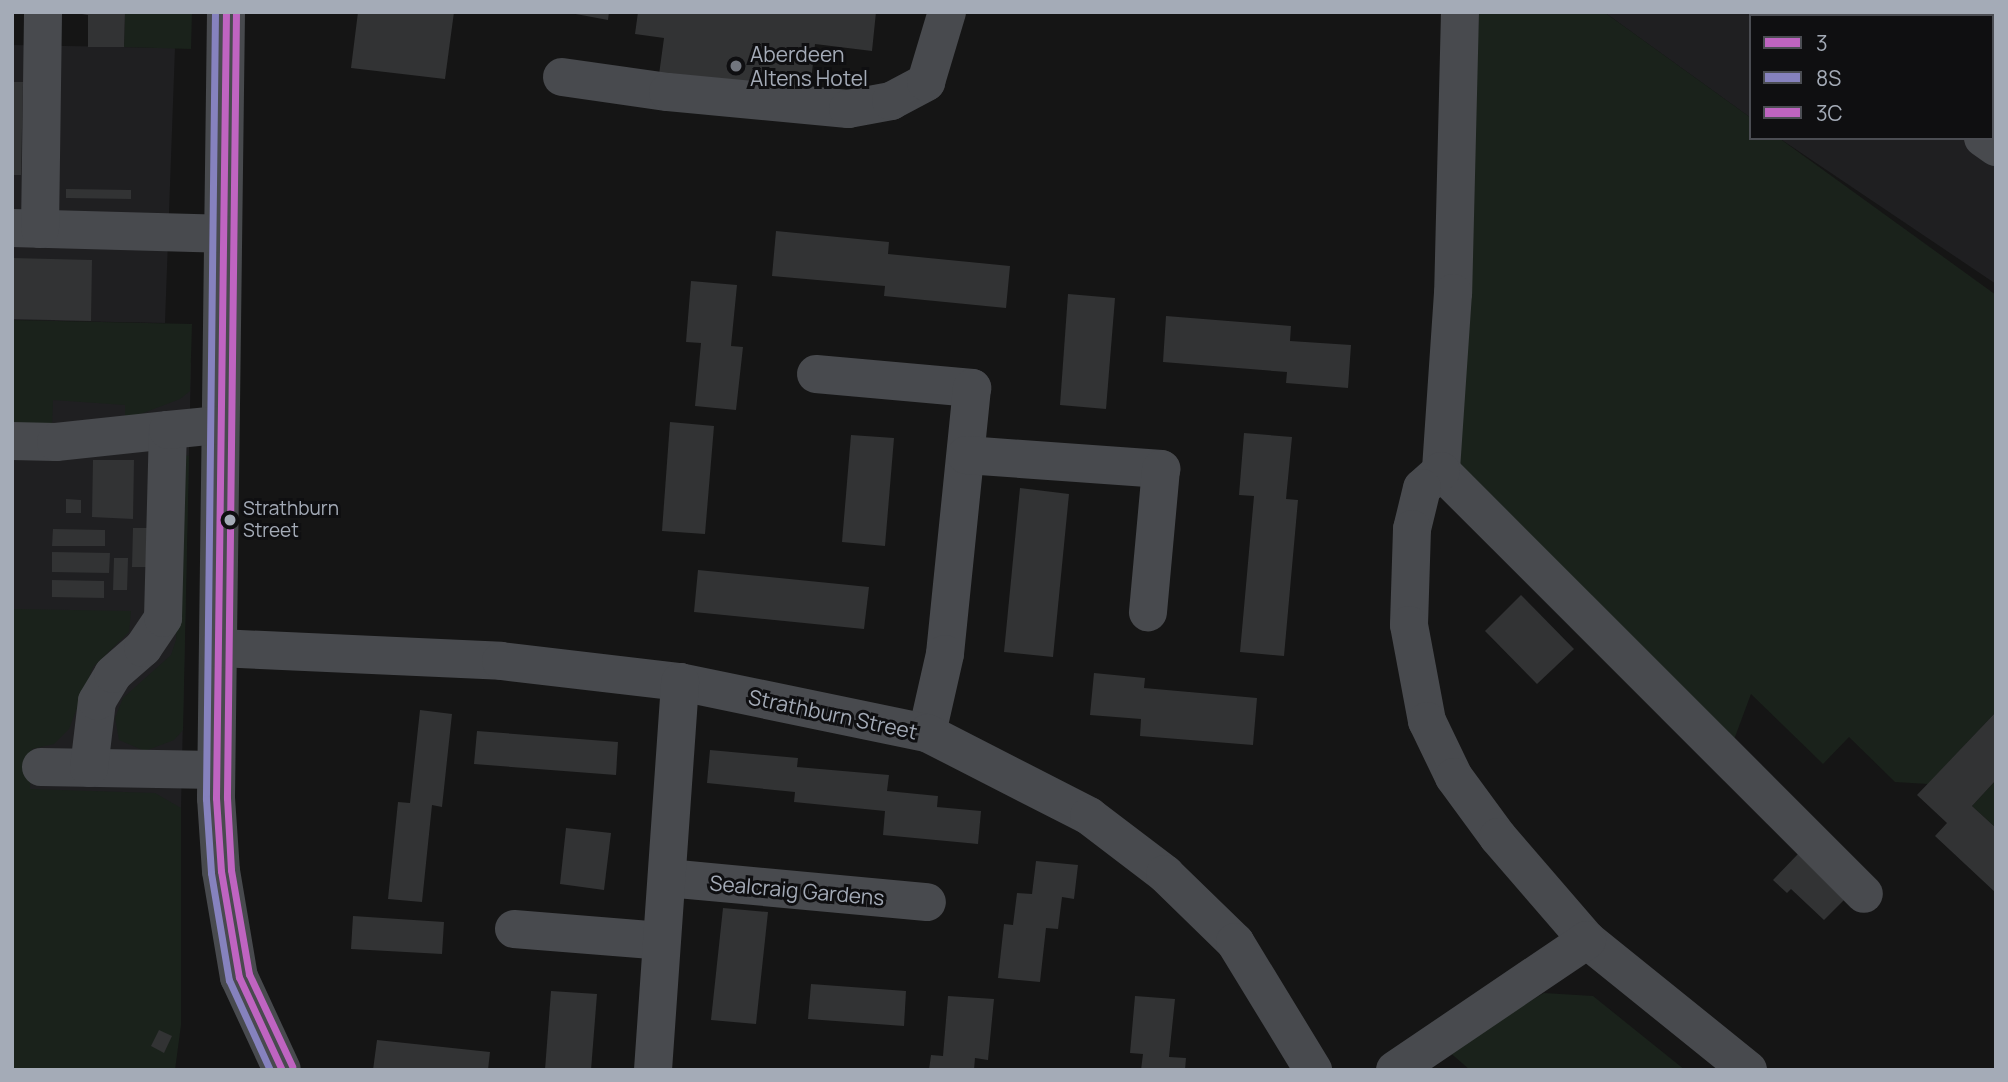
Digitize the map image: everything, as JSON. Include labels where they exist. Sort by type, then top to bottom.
[{"type":"street","points":[[43,12],[26,228],[221,234]]},
{"type":"street","points":[[226,12],[217,425],[216,770],[221,871],[230,937],[253,1014],[282,1070]]},
{"type":"street","points":[[562,76],[764,102],[859,107],[891,101],[926,82],[947,12]]},
{"type":"street","points":[[1460,12],[1453,293],[1441,471],[1422,488],[1412,530],[1409,625],[1427,721],[1454,777],[1498,837],[1587,940],[1748,1070]]},
{"type":"street","points":[[816,374],[972,388],[945,654],[927,733]]},
{"type":"street","points":[[12,441],[56,442],[217,425]]},
{"type":"street","points":[[89,768],[91,726],[100,693],[113,674],[144,648],[163,618],[168,430]]},
{"type":"street","points":[[966,455],[1161,469],[1148,612]]},
{"type":"street","points":[[1441,471],[1864,894]]},
{"type":"street","name":"Strathburn Street","points":[[218,648],[501,661],[681,682],[927,733],[1088,816],[1165,874],[1235,942],[1313,1070]]},
{"type":"street","points":[[653,1070],[681,682]]},
{"type":"street","points":[[41,767],[216,770]]},
{"type":"street","name":"Sealcraig Gardens","points":[[667,878],[927,902]]},
{"type":"street","points":[[514,929],[662,941]]},
{"type":"street","points":[[1395,1070],[1587,940]]},
{"type":"shaded area","points":[[125,12],[192,12],[191,49],[124,47]]},
{"type":"shaded area","points":[[1479,12],[1604,12],[1749,117],[1749,140],[1782,140],[1996,295],[1996,712],[1928,784],[1895,782],[1849,737],[1823,764],[1751,694],[1732,745],[1459,472]]},
{"type":"shaded area","points":[[1604,12],[1996,12],[1996,284],[1782,140],[1994,140],[1994,14],[1749,14],[1749,117]]},
{"type":"shaded area","points":[[12,45],[175,48],[165,323],[12,320]]},
{"type":"shaded area","points":[[12,320],[192,324],[190,391],[180,399],[125,420],[125,405],[53,400],[52,427],[12,422]]},
{"type":"shaded area","points":[[12,358],[191,363],[181,808],[12,803]]},
{"type":"shaded area","points":[[182,455],[189,456],[183,730],[174,740],[145,751],[119,740],[115,718],[123,698],[171,655],[176,640]]},
{"type":"shaded area","points":[[12,609],[131,611],[129,632],[93,667],[69,729],[54,744],[32,749],[30,789],[155,793],[181,808],[181,1025],[175,1070],[12,1070]]},
{"type":"shaded area","points":[[1996,780],[1996,828],[1972,806]]},
{"type":"shaded area","points":[[1544,993],[1593,996],[1685,1070],[1470,1070],[1447,1050]]},
{"type":"building","points":[[70,12],[125,12],[124,47],[88,47],[88,15]]},
{"type":"building","points":[[358,12],[454,12],[445,79],[351,68]]},
{"type":"building","points":[[565,12],[609,12],[608,20]]},
{"type":"building","name":"Aberdeen Altens Hotel","points":[[638,12],[876,12],[872,51],[815,44],[809,101],[658,82],[664,38],[635,34]]},
{"type":"building","points":[[1857,12],[1914,12],[1913,14]]},
{"type":"building","points":[[12,82],[23,82],[21,175],[12,175]]},
{"type":"building","points":[[66,189],[131,190],[131,199],[66,198]]},
{"type":"building","points":[[776,231],[889,242],[888,254],[1010,266],[1006,308],[884,296],[885,286],[772,276]]},
{"type":"building","points":[[12,258],[92,260],[91,321],[12,319]]},
{"type":"building","points":[[691,281],[737,285],[731,346],[743,347],[736,410],[695,406],[701,343],[686,342]]},
{"type":"building","points":[[1068,294],[1115,298],[1106,409],[1060,405]]},
{"type":"building","points":[[1166,316],[1291,326],[1290,341],[1351,345],[1348,388],[1286,383],[1287,372],[1163,362]]},
{"type":"building","points":[[670,422],[714,426],[705,534],[662,531]]},
{"type":"building","points":[[1244,433],[1292,437],[1286,499],[1298,500],[1284,656],[1240,652],[1254,496],[1239,495]]},
{"type":"building","points":[[851,435],[894,438],[885,546],[842,542]]},
{"type":"building","points":[[93,460],[134,460],[133,519],[92,517]]},
{"type":"building","points":[[1020,488],[1069,494],[1053,657],[1004,652]]},
{"type":"building","points":[[66,499],[81,500],[81,513],[66,513]]},
{"type":"building","points":[[133,528],[171,528],[171,567],[132,567]]},
{"type":"building","points":[[53,529],[105,530],[105,546],[52,546]]},
{"type":"building","points":[[52,552],[110,553],[109,573],[52,572]]},
{"type":"building","points":[[114,558],[128,558],[127,590],[113,590]]},
{"type":"building","points":[[698,570],[869,587],[864,629],[694,612]]},
{"type":"building","points":[[52,580],[104,581],[104,598],[52,597]]},
{"type":"building","points":[[1521,595],[1574,649],[1537,684],[1485,631]]},
{"type":"building","points":[[1094,673],[1145,678],[1144,688],[1257,698],[1253,745],[1140,736],[1141,719],[1090,715]]},
{"type":"building","points":[[420,710],[452,714],[442,807],[432,805],[422,902],[388,899],[398,802],[410,803]]},
{"type":"building","points":[[1996,712],[1996,780],[1972,806],[1996,828],[1996,893],[1935,836],[1947,823],[1917,795]]},
{"type":"building","points":[[477,731],[618,742],[616,775],[474,764]]},
{"type":"building","points":[[710,750],[798,758],[797,767],[889,775],[887,791],[938,796],[937,807],[981,811],[978,844],[883,835],[885,811],[794,802],[795,792],[707,783]]},
{"type":"building","points":[[566,828],[611,833],[604,890],[560,884]]},
{"type":"building","points":[[1798,854],[1845,899],[1824,920],[1791,889],[1787,893],[1773,880]]},
{"type":"building","points":[[1036,861],[1078,865],[1074,899],[1062,897],[1058,929],[1046,928],[1040,982],[998,978],[1004,924],[1013,925],[1017,893],[1032,894]]},
{"type":"building","points":[[723,908],[768,912],[756,1024],[711,1020]]},
{"type":"building","points":[[353,916],[444,922],[442,954],[351,949]]},
{"type":"building","points":[[811,984],[906,991],[904,1026],[808,1019]]},
{"type":"building","points":[[551,991],[597,994],[591,1070],[545,1070]]},
{"type":"building","points":[[948,996],[994,999],[988,1060],[975,1058],[974,1070],[929,1070],[931,1055],[943,1056]]},
{"type":"building","points":[[1135,996],[1175,999],[1169,1057],[1186,1058],[1185,1070],[1141,1070],[1143,1054],[1130,1053]]},
{"type":"building","points":[[159,1030],[172,1036],[164,1053],[151,1046]]},
{"type":"building","points":[[377,1040],[490,1052],[488,1070],[373,1070]]},
{"type":"transit line","name":"8S","points":[[215,12],[206,799],[211,873],[229,980],[270,1070]]},
{"type":"transit line","name":"3","points":[[226,12],[216,798],[221,871],[239,977],[282,1070]]},
{"type":"transit line","name":"3C","points":[[236,12],[227,798],[231,870],[249,974],[292,1066]]},
{"type":"place","name":"Aberdeen Altens Hotel","points":[[736,66]]},
{"type":"place","name":"Strathburn Street","points":[[230,520]]}]
